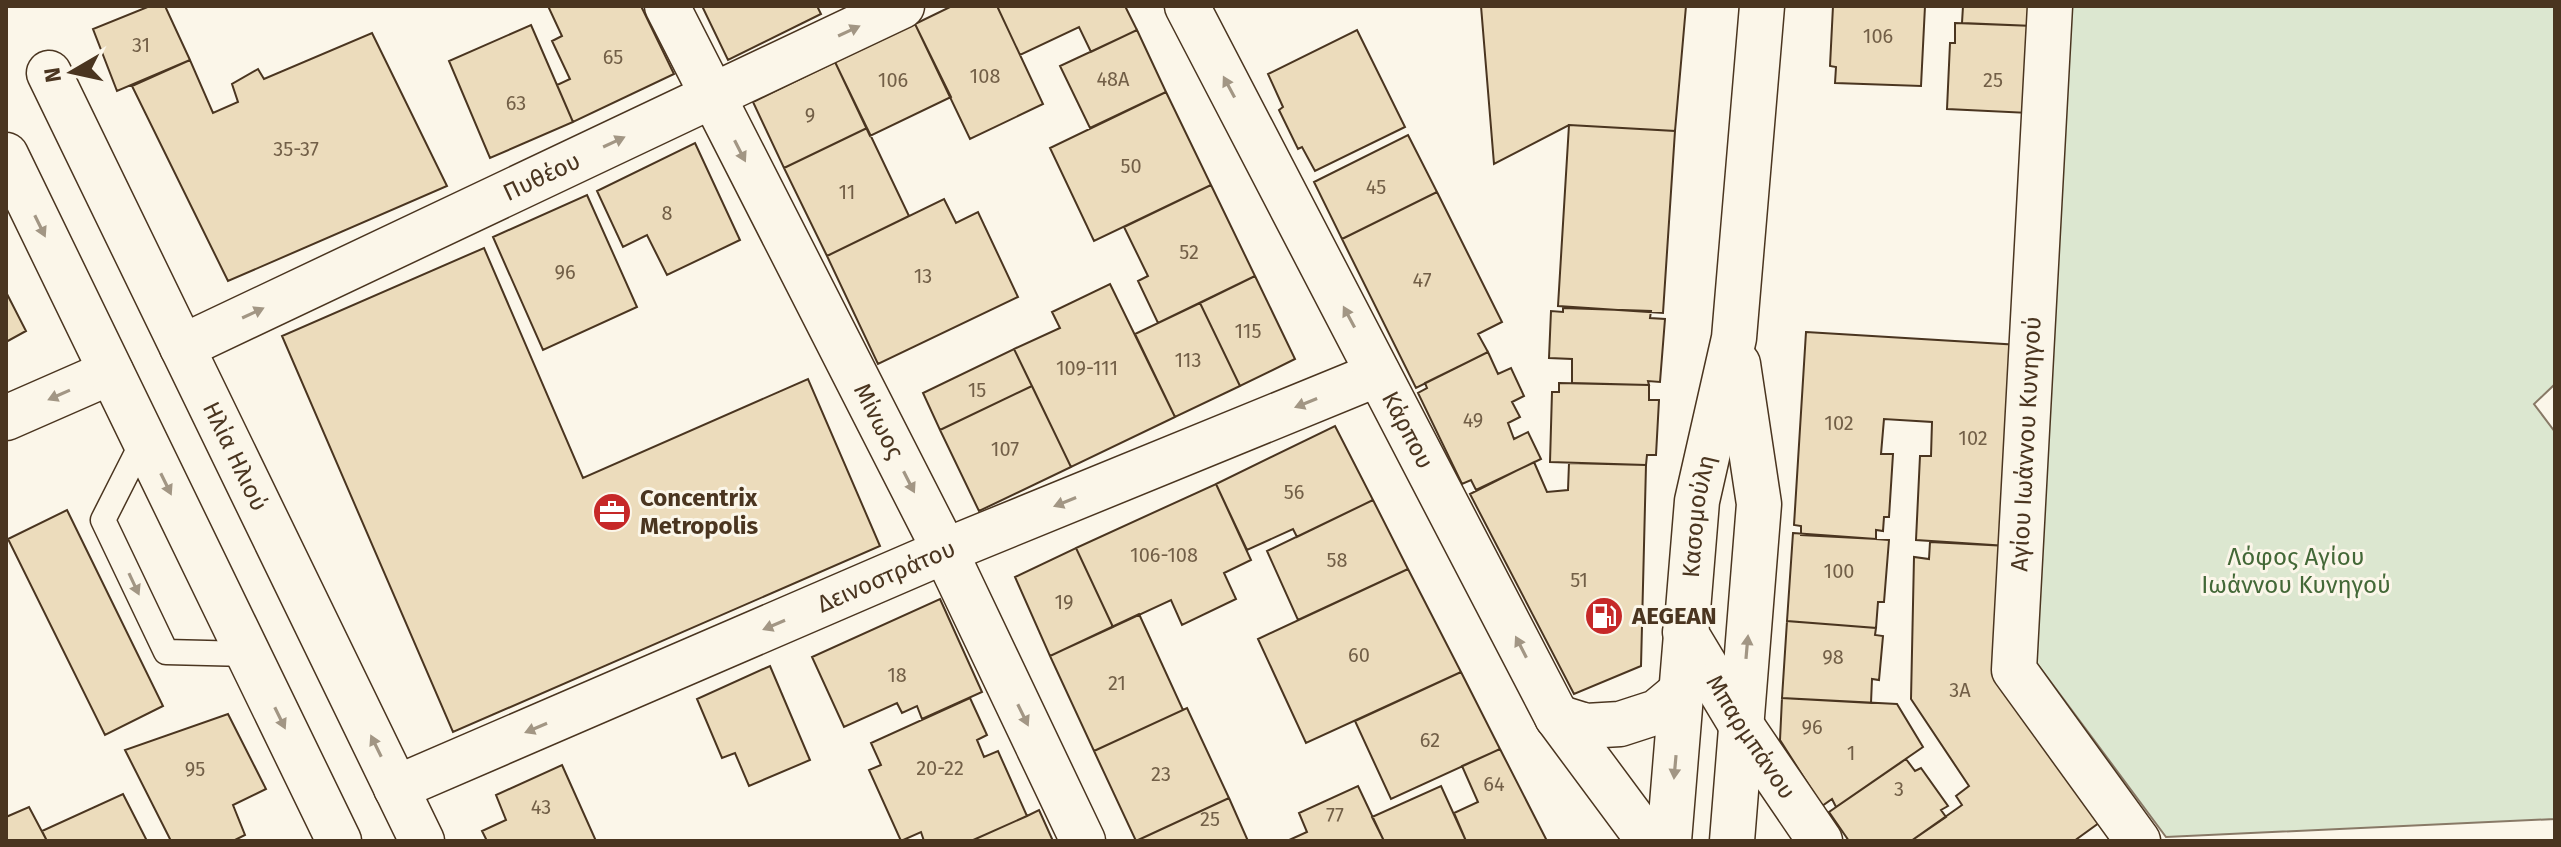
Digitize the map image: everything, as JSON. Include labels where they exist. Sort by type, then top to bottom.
[{"type":"street","name":"Μίνωος","points":[[667,6],[945,551],[1083,841]]},
{"type":"street","name":"Πυθέου","points":[[182,347],[902,6]]},
{"type":"street","name":"Κάρπου","points":[[1187,6],[1557,717],[1648,838]]},
{"type":"street","name":"Κασομούλη","points":[[1648,838],[1681,692],[1697,501],[1734,338],[1762,6]]},
{"type":"street","name":"Αγίου Ιωάννου Κυνηγού","points":[[2050,6],[2014,670],[2138,841]]},
{"type":"street","name":"Ηλία Ηλιού","points":[[49,73],[422,841]]},
{"type":"street","points":[[6,155],[248,654],[332,839]]},
{"type":"street","name":"Κασομούλη","points":[[1732,841],[1759,504],[1734,338]]},
{"type":"street","points":[[6,418],[111,372]]},
{"type":"street","name":"Δεινοστράτου","points":[[396,788],[945,551],[1378,374]]},
{"type":"street","name":"Μπαρμπάνου","points":[[1685,632],[1741,725],[1820,841]]},
{"type":"street","points":[[1557,717],[1586,726],[1620,724],[1657,712],[1681,692]]},
{"type":"lane","points":[[144,439],[103,520],[153,626],[166,652],[248,654]]},
{"type":"green space","name":"Λόφος Αγίου Ιωάννου Κυνηγού","points":[[2062,6],[2555,6],[2555,384],[2534,404],[2555,432],[2555,819],[2166,837],[2033,658]]},
{"type":"building","points":[[150,6],[165,6],[190,60],[117,91],[93,29]]},
{"type":"building","points":[[548,6],[641,6],[674,74],[573,122],[557,85],[570,79],[552,41],[562,36]]},
{"type":"building","points":[[702,6],[817,6],[821,14],[728,60]]},
{"type":"building","points":[[952,6],[997,6],[1043,104],[970,139],[915,24]]},
{"type":"building","points":[[997,6],[1125,6],[1137,30],[1091,52],[1079,27],[1020,55]]},
{"type":"building","points":[[1481,6],[1686,6],[1675,131],[1569,125],[1494,164]]},
{"type":"building","points":[[1833,6],[1925,6],[1921,86],[1835,83],[1836,67],[1830,66]]},
{"type":"building","points":[[1963,6],[2035,6],[2034,26],[1962,23]]},
{"type":"building","points":[[1955,23],[2034,26],[2029,113],[1947,109],[1950,43],[1955,43]]},
{"type":"building","points":[[915,24],[951,97],[870,136],[835,62]]},
{"type":"building","points":[[531,25],[573,122],[490,158],[449,61]]},
{"type":"building","points":[[1137,30],[1166,92],[1090,128],[1060,66]]},
{"type":"building","points":[[1357,30],[1405,127],[1315,171],[1302,147],[1298,149],[1279,110],[1283,107],[1268,74]]},
{"type":"building","points":[[372,33],[447,186],[228,281],[132,86],[190,60],[213,113],[238,102],[232,84],[258,69],[264,79]]},
{"type":"building","points":[[835,62],[867,128],[784,168],[753,102]]},
{"type":"building","points":[[1166,92],[1211,185],[1094,241],[1050,148]]},
{"type":"building","points":[[1569,125],[1675,131],[1663,313],[1558,306]]},
{"type":"building","points":[[867,128],[909,216],[827,256],[784,168]]},
{"type":"building","points":[[1408,135],[1437,192],[1342,239],[1314,182]]},
{"type":"building","points":[[695,143],[740,240],[667,275],[647,235],[623,247],[597,191]]},
{"type":"building","points":[[1211,185],[1255,276],[1158,323],[1138,281],[1148,276],[1124,227]]},
{"type":"building","points":[[1437,192],[1502,322],[1478,334],[1488,352],[1416,388],[1342,239]]},
{"type":"building","points":[[587,195],[637,307],[543,350],[493,237]]},
{"type":"building","points":[[944,199],[956,223],[978,212],[1018,297],[878,364],[827,256]]},
{"type":"building","name":"Concentrix Metropolis","points":[[484,248],[583,478],[808,379],[880,546],[453,732],[282,336]]},
{"type":"building","points":[[1255,276],[1295,359],[1240,386],[1200,303]]},
{"type":"building","points":[[1110,284],[1175,417],[1071,467],[1014,349],[1060,328],[1052,312]]},
{"type":"building","points":[[6,292],[26,331],[6,342]]},
{"type":"building","points":[[1200,303],[1240,386],[1175,417],[1135,334]]},
{"type":"building","points":[[1563,308],[1651,311],[1650,318],[1665,319],[1660,382],[1648,381],[1649,385],[1572,383],[1572,359],[1549,358],[1551,311],[1563,312]]},
{"type":"building","points":[[1806,332],[2020,345],[2008,546],[1916,540],[1920,456],[1931,456],[1932,422],[1884,419],[1881,454],[1893,454],[1889,517],[1884,517],[1883,531],[1876,530],[1876,539],[1801,535],[1801,526],[1794,525]]},
{"type":"building","points":[[1014,349],[1032,386],[940,430],[923,393]]},
{"type":"building","points":[[1488,352],[1498,374],[1511,368],[1524,396],[1512,402],[1520,417],[1508,423],[1514,439],[1528,432],[1541,459],[1476,490],[1471,480],[1462,484],[1418,393],[1427,388],[1425,383]]},
{"type":"building","points":[[1559,383],[1649,385],[1649,400],[1659,400],[1656,455],[1647,455],[1646,465],[1550,462],[1552,392],[1559,392]]},
{"type":"building","points":[[1032,386],[1071,467],[979,511],[940,430]]},
{"type":"building","points":[[1335,426],[1373,500],[1297,537],[1293,529],[1247,550],[1216,484]]},
{"type":"building","points":[[1534,462],[1547,492],[1568,490],[1569,463],[1646,465],[1641,666],[1574,694],[1470,494]]},
{"type":"building","points":[[1216,484],[1251,560],[1224,573],[1236,599],[1182,625],[1171,600],[1113,627],[1076,548]]},
{"type":"building","points":[[1373,500],[1408,569],[1298,620],[1267,551]]},
{"type":"building","points":[[67,510],[163,706],[105,735],[8,539]]},
{"type":"building","points":[[1793,533],[1889,540],[1884,602],[1878,602],[1876,628],[1787,621]]},
{"type":"building","points":[[1930,542],[2008,546],[2003,681],[2103,820],[2074,841],[1911,841],[1962,805],[1956,796],[1969,786],[1911,699],[1914,557],[1929,559]]},
{"type":"building","points":[[1076,548],[1113,627],[1050,656],[1015,577]]},
{"type":"building","points":[[1408,569],[1461,672],[1306,743],[1258,639]]},
{"type":"building","points":[[940,599],[982,692],[922,719],[917,706],[902,713],[897,703],[844,727],[812,657]]},
{"type":"building","points":[[1139,614],[1183,710],[1094,751],[1050,656]]},
{"type":"building","points":[[1787,621],[1876,628],[1875,635],[1883,636],[1879,680],[1872,679],[1871,703],[1782,698]]},
{"type":"building","points":[[770,666],[810,760],[749,786],[735,753],[722,758],[697,699]]},
{"type":"building","points":[[1461,672],[1500,749],[1391,799],[1355,721]]},
{"type":"building","points":[[970,698],[987,735],[977,740],[984,757],[998,751],[1027,816],[971,841],[924,841],[921,832],[901,841],[869,770],[881,765],[871,743]]},
{"type":"building","points":[[1782,698],[1897,704],[1923,747],[1836,807],[1832,799],[1822,806],[1780,740]]},
{"type":"building","points":[[1187,708],[1229,798],[1136,841],[1094,751]]},
{"type":"building","points":[[228,714],[266,789],[233,805],[245,835],[233,841],[171,841],[125,750]]},
{"type":"building","points":[[1500,749],[1547,841],[1466,841],[1454,813],[1478,802],[1462,766]]},
{"type":"building","points":[[1906,759],[1915,771],[1921,768],[1948,806],[1941,810],[1946,817],[1911,841],[1849,841],[1829,812]]},
{"type":"building","points":[[562,765],[596,841],[487,841],[482,831],[506,820],[496,795]]},
{"type":"building","points":[[1358,786],[1384,841],[1287,841],[1307,832],[1299,813]]},
{"type":"building","points":[[1441,786],[1466,841],[1384,841],[1372,817]]},
{"type":"building","points":[[123,794],[147,841],[47,841],[42,831]]},
{"type":"building","points":[[1229,798],[1248,841],[1136,841]]},
{"type":"building","points":[[29,807],[47,841],[6,841],[6,817]]},
{"type":"building","points":[[1039,810],[1053,841],[971,841],[1027,816]]},
{"type":"place","name":"Concentrix Metropolis","points":[[612,512]]},
{"type":"place","name":"AEGEAN","points":[[1604,616]]}]
